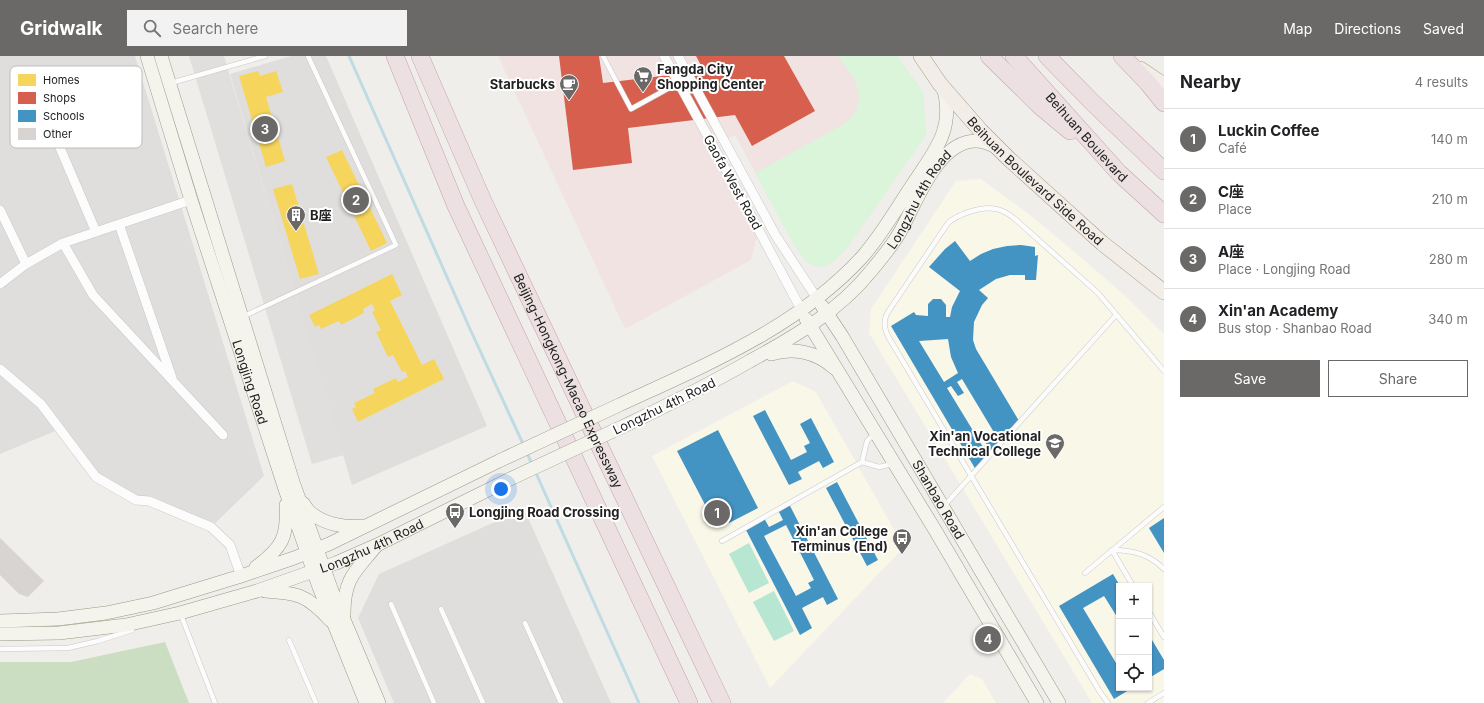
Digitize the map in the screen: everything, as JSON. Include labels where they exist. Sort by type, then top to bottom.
[{"type":"highway","name":"Beijing-Hongkong-Macao Expressway","points":[[395,56],[456,206],[688,703]]},
{"type":"highway","name":"Beijing-Hongkong-Macao Expressway","points":[[420,56],[483,201],[722,703]]},
{"type":"highway","points":[[989,56],[1041,107],[1119,173]]},
{"type":"highway","name":"Beihuan Boulevard","points":[[1014,56],[1119,173],[1164,214]]},
{"type":"highway","name":"Beihuan Boulevard","points":[[1047,56],[1094,104],[1164,171]]},
{"type":"highway","points":[[1122,56],[1147,82],[1164,103]]},
{"type":"main road","name":"Longjing Road","points":[[147,56],[191,200],[289,486],[318,569],[339,623],[366,703]]},
{"type":"main road","name":"Longjing Road","points":[[161,56],[242,317],[289,486]]},
{"type":"main road","name":"Beihuan Boulevard Side Road","points":[[921,56],[943,87],[981,131],[998,148],[1053,200],[1102,243],[1164,292]]},
{"type":"main road","points":[[1122,56],[1164,85]]},
{"type":"main road","name":"Longzhu 4th Road","points":[[0,621],[58,619],[106,613],[153,603],[241,576],[312,551],[720,357],[757,337],[801,309],[816,297],[853,266],[872,245],[936,149],[948,116],[943,87]]},
{"type":"main road","name":"Longzhu 4th Road","points":[[0,634],[84,631],[149,621],[257,591],[378,545],[510,479],[702,388],[792,338],[827,313],[859,284],[887,251],[899,234],[927,181],[944,157],[956,147],[970,141],[982,141],[998,148]]},
{"type":"main road","name":"Shanbao Road","points":[[816,297],[842,336],[1059,703]]},
{"type":"main road","name":"Shanbao Road","points":[[801,309],[1037,703]]},
{"type":"main road","points":[[756,358],[778,351],[792,350],[804,352],[819,358],[832,366],[841,375]]},
{"type":"main road","points":[[289,486],[310,513],[325,520],[350,526],[362,526],[373,522]]},
{"type":"main road","points":[[241,576],[265,561],[282,542],[286,530],[289,486]]},
{"type":"main road","points":[[257,591],[288,593],[303,597],[312,602],[339,623],[345,594],[353,572],[378,545]]},
{"type":"main road","name":"Longjing Road","points":[[339,623],[379,703]]},
{"type":"street","name":"Gaofa West Road","points":[[664,56],[801,309]]},
{"type":"street","name":"Gaofa West Road","points":[[678,56],[776,236],[816,297]]},
{"type":"street","points":[[60,148],[96,232]]},
{"type":"street","points":[[0,284],[26,264],[63,243],[191,200]]},
{"type":"street","points":[[0,210],[26,264]]},
{"type":"street","points":[[119,224],[173,382]]},
{"type":"street","points":[[63,243],[93,295],[222,435]]},
{"type":"street","points":[[0,369],[41,404],[96,477],[136,500],[149,501],[211,527],[230,546],[241,576]]},
{"type":"lane","points":[[169,84],[265,56]]},
{"type":"lane","points":[[242,317],[396,245],[308,56]]},
{"type":"lane","points":[[604,56],[631,109],[690,77]]},
{"type":"lane","points":[[1108,703],[1096,686],[970,477],[885,331],[884,323],[886,315],[948,223],[963,214],[989,208],[1009,214],[1098,293],[1164,371]]},
{"type":"lane","points":[[943,507],[1116,315]]},
{"type":"lane","points":[[862,462],[867,441],[876,433]]},
{"type":"lane","points":[[722,541],[862,462],[879,467],[894,464]]},
{"type":"lane","points":[[1085,573],[1164,507]]},
{"type":"lane","points":[[1112,550],[1134,552],[1145,555],[1164,569]]},
{"type":"lane","points":[[1112,550],[1131,583]]},
{"type":"lane","points":[[391,604],[434,703]]},
{"type":"lane","points":[[441,609],[483,703]]},
{"type":"lane","points":[[180,613],[215,703]]},
{"type":"lane","points":[[1152,617],[1164,637]]},
{"type":"lane","points":[[0,649],[54,649],[82,646],[116,635],[149,621]]},
{"type":"lane","points":[[525,623],[561,703]]},
{"type":"lane","points":[[289,640],[316,703]]},
{"type":"lane","points":[[1148,703],[1164,693]]},
{"type":"shaded area","points":[[0,56],[135,56],[138,66],[10,66],[10,148],[142,148],[142,79],[264,476],[211,527],[136,500],[96,477],[60,429],[0,454]]},
{"type":"shaded area","points":[[189,56],[224,56],[344,455],[312,464]]},
{"type":"shaded area","points":[[291,56],[326,56],[487,426],[352,485],[230,74]]},
{"type":"shaded area","points":[[498,56],[897,56],[923,92],[926,135],[847,248],[834,261],[822,268],[806,262],[793,243],[735,135],[711,147],[757,236],[751,260],[625,329]]},
{"type":"shaded area","name":"Xin'an Vocational Technical College","points":[[981,179],[1030,215],[1077,254],[1123,294],[1164,334],[1164,703],[1092,703],[869,333],[871,309],[956,181]]},
{"type":"shaded area","points":[[793,381],[816,392],[904,547],[770,688],[652,456]]},
{"type":"shaded area","points":[[524,509],[611,703],[394,703],[358,618],[379,574]]},
{"type":"shaded area","points":[[970,674],[982,679],[996,703],[943,703]]},
{"type":"green space","points":[[838,56],[897,56],[923,92],[926,135],[847,248],[834,261],[822,268],[806,262],[793,243],[755,173],[835,129],[848,121],[856,112],[859,100],[858,88],[853,77]]},
{"type":"green space","points":[[749,543],[769,583],[749,593],[729,554]]},
{"type":"green space","points":[[774,591],[794,631],[774,641],[753,602]]},
{"type":"green space","points":[[165,642],[189,703],[0,703],[0,662],[71,662]]},
{"type":"building: Homes","points":[[258,71],[260,76],[276,71],[283,92],[266,97],[285,161],[266,167],[239,76]]},
{"type":"building: Homes","points":[[342,150],[387,243],[371,251],[326,157]]},
{"type":"building: Homes","name":"B座","points":[[292,184],[319,274],[300,279],[273,189]]},
{"type":"building: Homes","points":[[392,274],[402,295],[390,301],[422,365],[434,359],[444,379],[358,422],[352,409],[356,407],[354,403],[375,393],[373,389],[396,378],[398,382],[408,377],[405,371],[402,372],[393,355],[388,357],[376,332],[381,330],[372,312],[375,310],[372,304],[363,309],[364,313],[341,325],[339,321],[321,329],[319,325],[315,327],[309,315]]},
{"type":"building: Shops","points":[[559,56],[599,56],[603,83],[704,71],[696,56],[784,56],[815,111],[752,146],[735,115],[628,128],[632,163],[573,170]]},
{"type":"building: Schools","points":[[955,241],[970,261],[993,249],[1007,246],[1021,245],[1035,247],[1035,256],[1038,255],[1036,280],[1025,280],[1025,275],[1010,275],[996,279],[979,290],[988,298],[982,305],[974,322],[973,340],[976,349],[1019,421],[976,470],[891,326],[914,312],[916,315],[928,316],[928,304],[933,299],[941,299],[946,305],[946,317],[950,317],[952,307],[960,291],[929,267],[945,249]],"holes":[[[948,339],[951,357],[958,373],[944,382],[919,341]],[[962,379],[998,439],[993,441],[987,431],[981,435],[987,445],[983,447],[947,388],[951,386],[958,396],[964,393],[957,382]]]},
{"type":"building: Schools","points":[[765,410],[791,460],[807,452],[804,446],[810,443],[800,424],[811,418],[834,462],[823,468],[819,461],[798,472],[802,479],[789,485],[753,416]]},
{"type":"building: Schools","points":[[718,430],[758,508],[729,523],[725,514],[713,520],[677,451]]},
{"type":"building: Schools","points":[[837,482],[878,560],[867,566],[826,488]]},
{"type":"building: Schools","points":[[789,504],[838,599],[827,605],[823,597],[802,608],[812,628],[800,635],[745,528],[764,518],[769,527],[783,520],[778,510]],"holes":[[[786,525],[814,580],[808,583],[811,588],[796,596],[764,536]]]},
{"type":"building: Schools","points":[[1164,518],[1164,553],[1149,528]]},
{"type":"building: Schools","points":[[1113,574],[1118,583],[1116,583],[1116,615],[1104,596],[1083,608],[1116,663],[1116,691],[1127,691],[1114,699],[1059,606]]},
{"type":"building: Schools","points":[[1152,640],[1164,660],[1164,669],[1152,676]]},
{"type":"building: Other","points":[[0,538],[44,581],[28,597],[19,594],[0,575]]},
{"type":"waterway","points":[[349,56],[470,329],[524,446]]},
{"type":"waterway","points":[[526,451],[532,464]]},
{"type":"waterway","points":[[535,471],[639,703]]},
{"type":"place","name":"Fangda City Shopping Center","points":[[643,93]]},
{"type":"place","name":"Starbucks","points":[[569,101]]},
{"type":"place","name":"A座","points":[[265,129]]},
{"type":"place","name":"C座","points":[[356,200]]},
{"type":"place","name":"B座","points":[[296,232]]},
{"type":"place","name":"Xin'an Vocational Technical College","points":[[1055,460]]},
{"type":"place","name":"Luckin Coffee","points":[[717,513]]},
{"type":"place","name":"Longjing Road Crossing","points":[[455,529]]},
{"type":"place","name":"Xin'an College Terminus (End)","points":[[902,555]]},
{"type":"place","name":"Xin'an Academy","points":[[988,639]]}]
